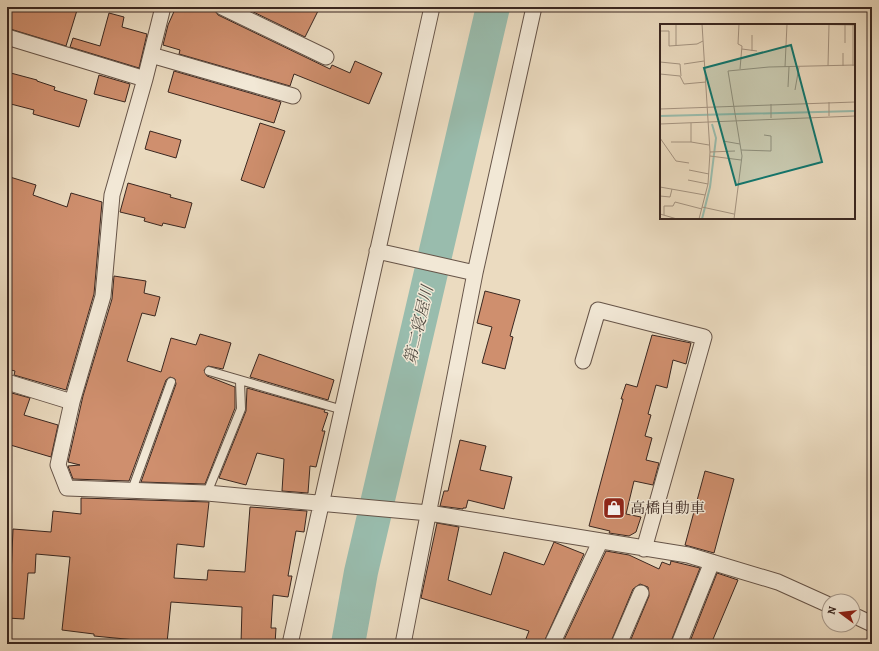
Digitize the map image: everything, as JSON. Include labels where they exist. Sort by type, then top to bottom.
[{"type":"street","points":[[163,7],[145,79],[112,195],[103,296],[72,402],[58,464],[66,488],[207,493],[322,502],[428,513],[688,555],[778,582],[821,601]]},
{"type":"street","points":[[222,7],[326,56]]},
{"type":"street","points":[[290,644],[432,7]]},
{"type":"street","points":[[403,644],[475,273],[534,7]]},
{"type":"street","points":[[7,37],[145,79]]},
{"type":"street","points":[[151,55],[293,96]]},
{"type":"street","points":[[377,251],[475,273]]},
{"type":"street","points":[[583,361],[598,310],[704,337],[644,549]]},
{"type":"street","points":[[7,382],[72,402]]},
{"type":"street","points":[[552,644],[600,542]]},
{"type":"street","points":[[680,644],[712,562]]},
{"type":"street","points":[[619,644],[640,593]]},
{"type":"street","points":[[861,619],[872,624]]},
{"type":"lane","points":[[209,371],[343,410]]},
{"type":"lane","points":[[207,493],[241,409],[240,381]]},
{"type":"lane","points":[[132,490],[171,382]]},
{"type":"building","points":[[7,7],[78,7],[66,46],[7,28]]},
{"type":"building","points":[[176,7],[213,7],[218,15],[330,69],[332,65],[350,73],[355,61],[382,73],[369,104],[294,74],[290,86],[179,54],[180,50],[163,45],[168,25]]},
{"type":"building","points":[[243,7],[310,7],[318,11],[305,37]]},
{"type":"building","points":[[109,13],[124,17],[122,27],[147,34],[139,68],[70,47],[73,38],[100,46]]},
{"type":"building","points":[[174,71],[281,102],[274,123],[168,92]]},
{"type":"building","points":[[7,72],[37,80],[55,87],[54,90],[87,100],[79,127],[33,114],[34,110],[7,103]]},
{"type":"building","points":[[99,75],[130,84],[125,102],[94,94]]},
{"type":"building","points":[[260,123],[285,131],[264,188],[241,180]]},
{"type":"building","points":[[150,131],[181,140],[176,158],[145,149]]},
{"type":"building","points":[[10,177],[36,185],[33,195],[67,207],[71,193],[102,202],[94,294],[66,390],[14,375],[15,371],[7,369],[7,186]]},
{"type":"building","points":[[128,183],[171,195],[170,197],[192,203],[185,228],[163,223],[162,226],[144,221],[145,218],[120,212]]},
{"type":"building","points":[[114,276],[146,281],[144,293],[160,297],[155,316],[142,313],[127,361],[161,372],[171,338],[196,345],[200,334],[231,343],[223,369],[208,366],[204,370],[207,376],[235,387],[235,408],[205,484],[141,482],[176,384],[175,379],[170,377],[166,380],[129,481],[73,479],[68,466],[80,465],[68,462],[83,396],[112,299]]},
{"type":"building","points":[[485,291],[520,300],[510,336],[513,337],[505,369],[482,363],[492,327],[477,323]]},
{"type":"building","points":[[652,335],[691,343],[686,364],[673,360],[667,388],[656,385],[648,414],[651,415],[645,436],[652,438],[646,460],[659,463],[653,485],[634,481],[626,514],[641,517],[636,532],[629,536],[609,533],[610,531],[589,526],[623,399],[621,399],[626,384],[637,387]]},
{"type":"building","points":[[259,354],[334,380],[328,400],[250,377]]},
{"type":"building","points":[[247,388],[325,410],[324,412],[328,413],[322,431],[325,431],[316,467],[310,466],[308,493],[282,491],[284,459],[257,453],[246,485],[219,478],[246,411]]},
{"type":"building","points":[[8,392],[30,398],[24,415],[58,425],[51,457],[7,444]]},
{"type":"building","points":[[460,440],[486,446],[480,470],[512,477],[504,509],[468,500],[466,508],[463,509],[440,506],[444,491],[448,491]]},
{"type":"building","points":[[705,471],[734,479],[714,553],[685,545]]},
{"type":"building","points":[[81,498],[209,502],[204,547],[177,544],[174,578],[207,580],[208,570],[245,572],[250,507],[307,511],[304,532],[296,531],[288,576],[292,576],[288,597],[273,595],[271,628],[276,628],[275,644],[241,644],[242,607],[171,602],[167,643],[94,636],[94,634],[62,630],[70,557],[36,554],[35,573],[28,573],[24,619],[7,618],[7,577],[11,577],[13,529],[51,532],[53,511],[81,514]]},
{"type":"building","points":[[437,523],[459,527],[448,580],[491,595],[504,552],[544,565],[554,542],[584,554],[543,644],[524,644],[529,631],[421,598]]},
{"type":"building","points":[[606,551],[629,555],[659,569],[662,562],[670,565],[671,561],[700,568],[670,644],[629,644],[649,596],[648,587],[640,584],[633,589],[610,644],[562,644]]},
{"type":"building","points":[[717,573],[738,580],[711,644],[689,644]]},
{"type":"waterway","name":"第二寝屋川","points":[[348,644],[361,572],[493,7]]},
{"type":"place","name":"高橋自動車","points":[[614,508]]}]
